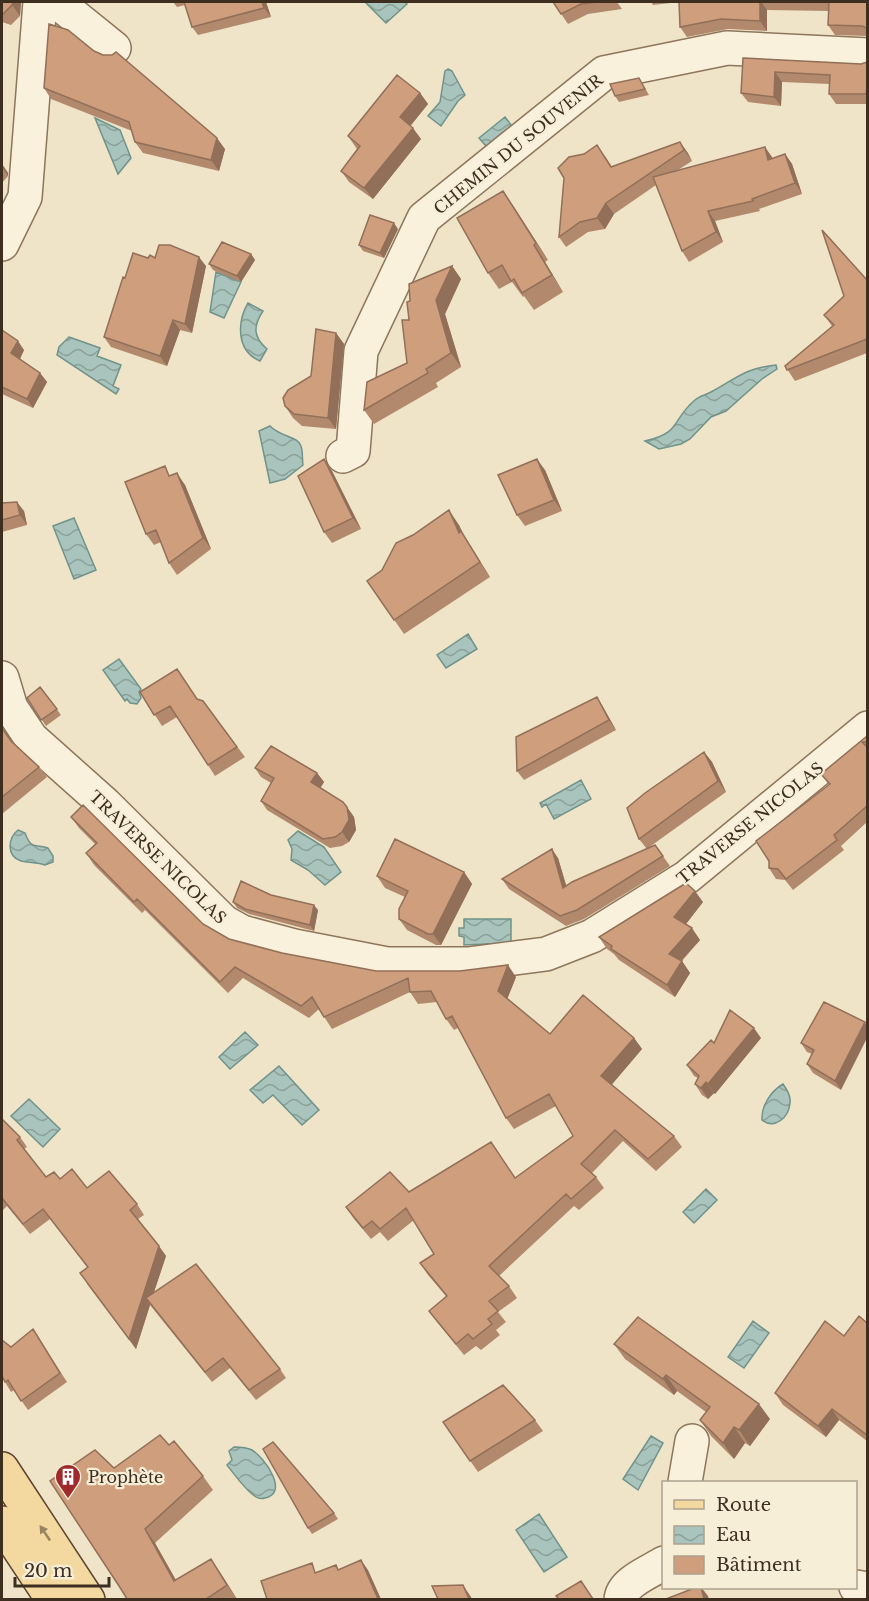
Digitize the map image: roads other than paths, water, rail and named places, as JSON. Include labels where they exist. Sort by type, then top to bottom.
[{"type":"main road","points":[[2,1469],[88,1599]]},
{"type":"main road","points":[[2,1523],[53,1599]]},
{"type":"street","points":[[2,244],[26,197],[40,2]]},
{"type":"street","points":[[57,2],[114,48]]},
{"type":"street","name":"CHEMIN DU SOUVENIR","points":[[344,456],[353,451],[361,351],[424,218],[604,73],[728,48],[867,55]]},
{"type":"street","name":"TRAVERSE NICOLAS","points":[[2,678],[11,708],[31,738],[105,804],[224,922],[242,932],[273,940],[387,964],[468,964],[546,954],[592,936],[687,877],[867,728]]},
{"type":"street","points":[[685,1481],[692,1441]]},
{"type":"street","points":[[621,1599],[627,1586],[662,1564]]},
{"type":"water","points":[[365,2],[405,2],[407,4],[386,23]]},
{"type":"water","points":[[448,69],[452,71],[465,95],[458,101],[441,126],[428,116],[440,102],[445,71]]},
{"type":"water","points":[[505,117],[518,134],[493,154],[479,138]]},
{"type":"water","points":[[95,118],[120,130],[131,158],[118,174]]},
{"type":"water","points":[[216,272],[241,282],[224,318],[210,312]]},
{"type":"water","points":[[248,303],[263,311],[257,322],[256,331],[262,345],[267,349],[260,361],[246,350],[241,335],[242,319]]},
{"type":"water","points":[[69,337],[100,348],[97,356],[121,365],[113,386],[119,389],[116,394],[57,355],[59,347]]},
{"type":"water","points":[[776,365],[777,369],[762,379],[726,411],[711,417],[690,439],[681,444],[659,449],[645,441],[657,438],[671,430],[687,407],[698,397],[749,371]]},
{"type":"water","points":[[270,426],[299,443],[303,465],[285,479],[270,483],[259,431]]},
{"type":"water","points":[[74,518],[96,570],[74,579],[53,526]]},
{"type":"water","points":[[468,634],[477,649],[446,668],[437,655]]},
{"type":"water","points":[[119,659],[141,689],[139,692],[141,698],[137,704],[130,703],[127,699],[125,701],[103,670]]},
{"type":"water","points":[[581,780],[591,799],[554,819],[546,804],[542,807],[540,803]]},
{"type":"water","points":[[18,830],[25,833],[32,844],[48,848],[53,856],[53,862],[45,865],[16,859],[10,847],[12,838]]},
{"type":"water","points":[[298,831],[324,847],[341,872],[325,885],[308,870],[291,860],[292,849],[288,840]]},
{"type":"water","points":[[464,919],[511,919],[511,943],[464,945],[464,937],[459,936],[459,928],[464,928]]},
{"type":"water","points":[[245,1032],[258,1045],[230,1069],[219,1057]]},
{"type":"water","points":[[279,1066],[319,1110],[302,1125],[273,1095],[263,1103],[250,1090]]},
{"type":"water","points":[[783,1084],[790,1098],[787,1113],[776,1123],[767,1123],[762,1120],[765,1104]]},
{"type":"water","points":[[29,1099],[60,1129],[43,1147],[11,1116]]},
{"type":"water","points":[[706,1189],[717,1200],[694,1223],[683,1212]]},
{"type":"water","points":[[753,1321],[769,1333],[744,1368],[728,1357]]},
{"type":"water","points":[[651,1436],[663,1443],[638,1490],[623,1479]]},
{"type":"water","points":[[234,1447],[252,1450],[263,1460],[275,1482],[272,1495],[257,1498],[237,1478],[227,1465],[232,1460],[229,1451]]},
{"type":"water","points":[[539,1514],[567,1557],[544,1572],[516,1530]]},
{"type":"place","name":"Prophète","points":[[68,1500]]}]
